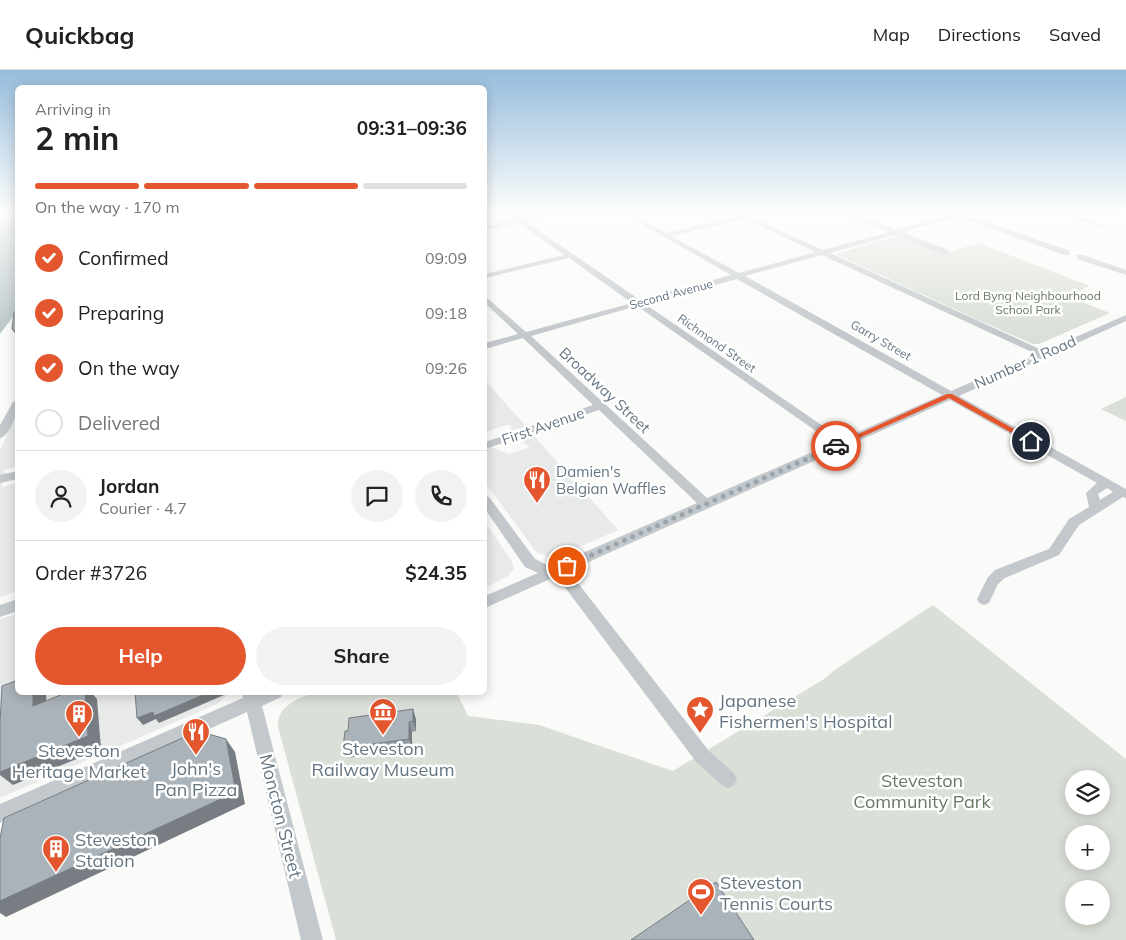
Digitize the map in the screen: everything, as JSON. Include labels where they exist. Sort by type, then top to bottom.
[{"type":"street","name":"Richmond Street","points":[[564,252],[840,444]]},
{"type":"street","name":"Garry Street","points":[[696,252],[1124,493]]},
{"type":"street","points":[[819,252],[1043,354]]},
{"type":"street","name":"Second Avenue","points":[[487,345],[827,252]]},
{"type":"street","points":[[1063,252],[1067,253]]},
{"type":"street","points":[[487,276],[570,256]]},
{"type":"street","points":[[1080,257],[1126,273]]},
{"type":"street","name":"Broadway Street","points":[[487,300],[705,503]]},
{"type":"street","name":"Number 1 Road","points":[[487,601],[1126,318]]},
{"type":"street","name":"First Avenue","points":[[487,445],[600,406]]},
{"type":"street","points":[[0,435],[15,408]]},
{"type":"street","points":[[0,479],[15,476]]},
{"type":"street","points":[[1096,508],[1092,492],[1106,483]]},
{"type":"street","points":[[984,599],[993,581],[1000,574],[1054,552],[1074,522],[1124,493]]},
{"type":"street","points":[[487,503],[530,563],[569,582],[703,757],[728,779]]},
{"type":"street","points":[[0,611],[15,606]]},
{"type":"street","points":[[0,814],[251,698]]},
{"type":"street","name":"Moncton Street","points":[[251,698],[312,940]]},
{"type":"shaded area","points":[[0,252],[15,252],[15,314],[0,334]]},
{"type":"shaded area","points":[[487,382],[525,425],[522,428],[510,431],[511,425],[487,431]]},
{"type":"shaded area","points":[[15,419],[15,468],[5,470],[7,474],[0,476],[0,449]]},
{"type":"shaded area","points":[[534,436],[618,530],[559,556],[549,557],[536,552],[487,485],[487,448],[491,447],[509,454],[530,447],[518,439]]},
{"type":"shaded area","points":[[0,482],[3,483],[1,487],[15,484],[15,592],[0,597]]},
{"type":"shaded area","points":[[487,525],[511,560],[514,568],[508,576],[487,587]]},
{"type":"shaded area","points":[[15,615],[15,695],[228,695],[217,704],[0,798],[0,619]]},
{"type":"green space","name":"Lord Byng Neighbourhood School Park","points":[[843,252],[1000,252],[1090,286],[1067,296],[1110,313],[1039,344],[1033,344],[835,254]]},
{"type":"green space","points":[[1126,397],[1126,421],[1101,409]]},
{"type":"green space","name":"Steveston Community Park","points":[[933,605],[1126,759],[1126,940],[336,940],[278,727],[284,709],[289,704],[308,695],[458,695],[468,716],[539,725],[673,771],[824,679],[836,669]]},
{"type":"building","points":[[15,312],[15,331],[12,329]]},
{"type":"building","points":[[15,681],[15,695],[33,695],[33,706],[60,695],[85,695],[88,736],[0,772],[2,686]]},
{"type":"building","points":[[135,695],[203,695],[154,716],[153,712],[137,718]]},
{"type":"building","points":[[413,709],[413,721],[409,722],[409,739],[343,748],[345,731],[348,731],[349,718]]},
{"type":"building","name":"Steveston Station","points":[[198,731],[226,739],[236,792],[0,901],[0,838],[4,818]]},
{"type":"building","name":"Steveston Tennis Courts","points":[[716,882],[754,940],[631,940]]},
{"type":"way so far","points":[[567,566],[836,446]]},
{"type":"place","name":"Damien's Belgian Waffles","points":[[537,504]]},
{"type":"place","name":"Japanese Fishermen's Hospital","points":[[700,734]]},
{"type":"place","name":"Steveston Railway Museum","points":[[383,736]]},
{"type":"place","name":"Steveston Heritage Market","points":[[79,738]]},
{"type":"place","name":"John's Pan Pizza","points":[[196,756]]},
{"type":"place","name":"Steveston Station","points":[[56,873]]},
{"type":"place","name":"Steveston Tennis Courts","points":[[701,916]]},
{"type":"route","points":[[836,446],[950,395],[1031,441]]}]
